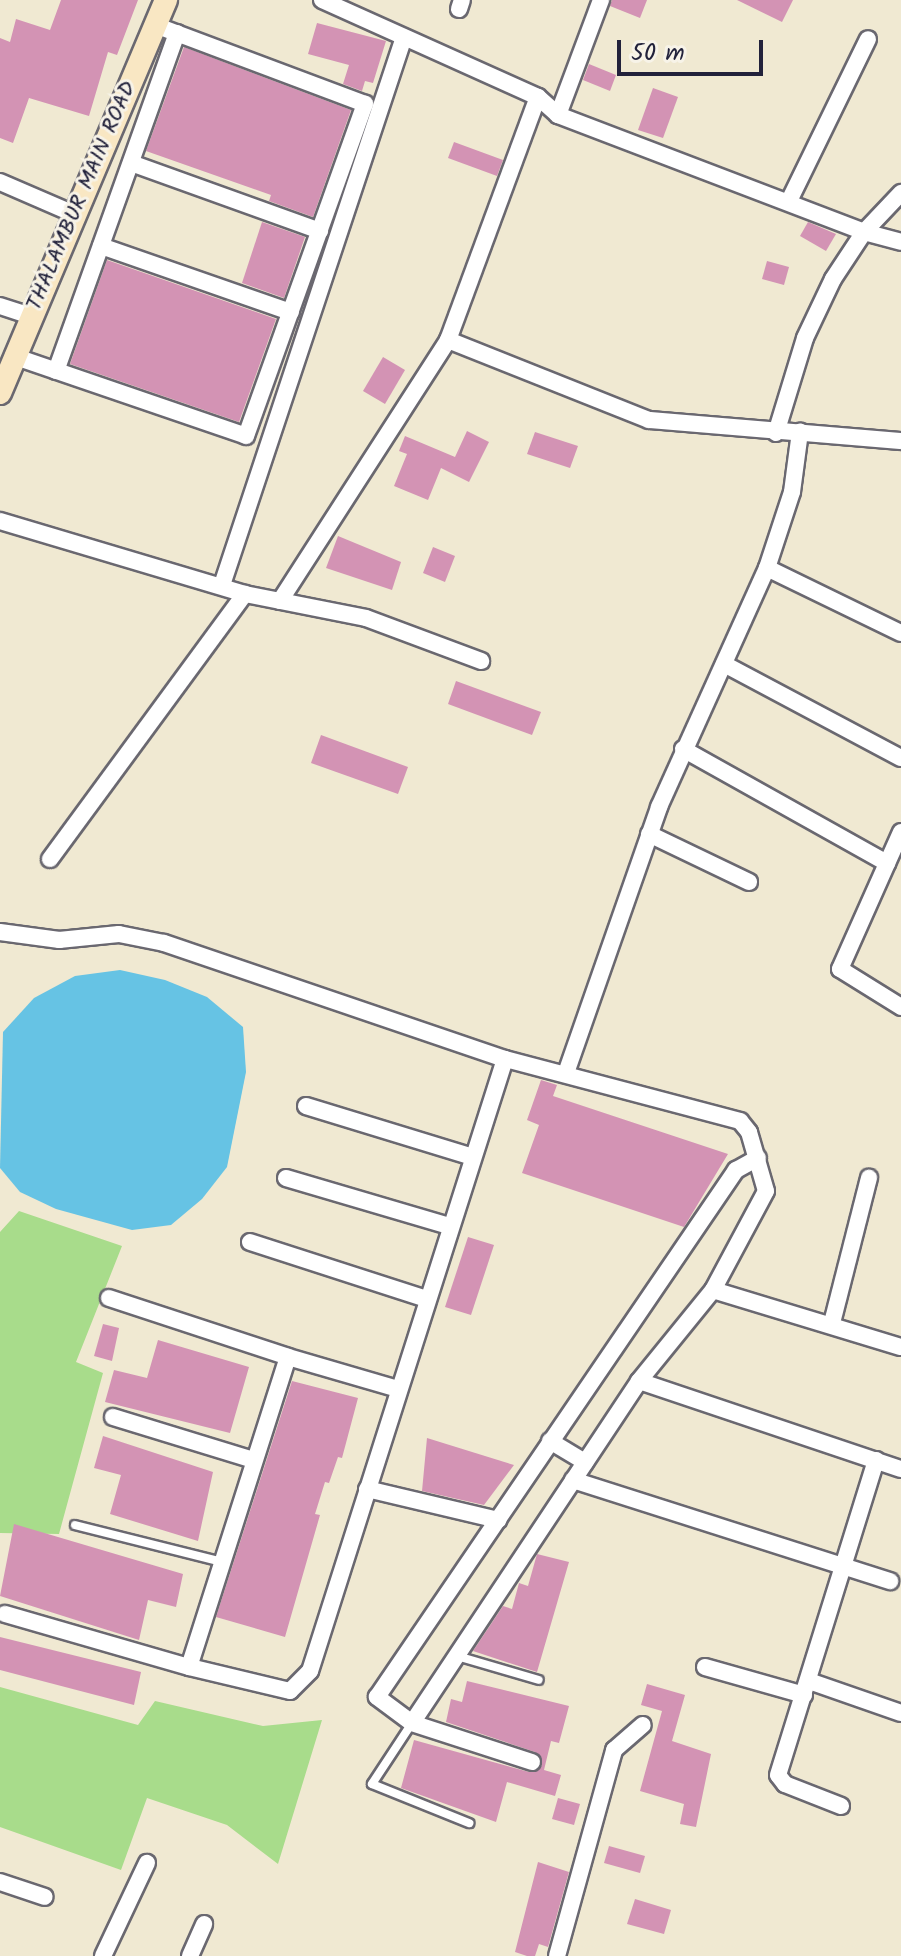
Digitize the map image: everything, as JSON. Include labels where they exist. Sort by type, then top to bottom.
[{"type":"street","name":"THALAMBUR MAIN ROAD","points":[[0,393],[13,356],[166,0]]},
{"type":"street","points":[[322,0],[538,97],[558,115],[864,232],[901,242]]},
{"type":"street","points":[[558,115],[601,0]]},
{"type":"street","points":[[13,356],[246,436],[365,104],[155,25]]},
{"type":"street","points":[[56,371],[177,33]]},
{"type":"street","points":[[222,585],[404,37]]},
{"type":"street","points":[[789,201],[868,39]]},
{"type":"street","points":[[280,601],[448,340],[538,97]]},
{"type":"street","points":[[131,163],[320,231]]},
{"type":"street","points":[[0,182],[74,214]]},
{"type":"street","points":[[776,433],[805,338],[833,279],[864,232],[901,193]]},
{"type":"street","points":[[101,246],[291,312]]},
{"type":"street","points":[[0,306],[30,316]]},
{"type":"street","points":[[448,340],[649,420],[776,433],[800,432],[901,441]]},
{"type":"street","points":[[566,1073],[649,834],[683,749],[767,568],[792,492],[800,432]]},
{"type":"street","points":[[0,521],[245,594],[366,618],[481,661]]},
{"type":"street","points":[[767,568],[901,633]]},
{"type":"street","points":[[50,859],[245,594]]},
{"type":"street","points":[[724,664],[901,758]]},
{"type":"street","points":[[683,749],[887,863]]},
{"type":"street","points":[[901,832],[840,969],[901,1007]]},
{"type":"street","points":[[649,834],[749,882]]},
{"type":"street","points":[[0,932],[59,940],[119,934],[164,943],[505,1059],[740,1121],[758,1158],[766,1191],[713,1290],[639,1381],[412,1723]]},
{"type":"street","points":[[5,1614],[189,1667],[290,1691],[302,1682],[313,1665],[470,1156],[505,1059]]},
{"type":"street","points":[[306,1106],[470,1156]]},
{"type":"street","points":[[532,1762],[412,1723],[377,1697],[736,1170],[758,1158]]},
{"type":"street","points":[[286,1178],[449,1226]]},
{"type":"street","points":[[832,1323],[869,1178]]},
{"type":"street","points":[[250,1242],[427,1299]]},
{"type":"street","points":[[713,1290],[901,1346]]},
{"type":"street","points":[[109,1298],[288,1357],[398,1389]]},
{"type":"street","points":[[189,1667],[288,1357]]},
{"type":"street","points":[[639,1381],[901,1469]]},
{"type":"street","points":[[113,1417],[254,1460]]},
{"type":"street","points":[[550,1441],[585,1462]]},
{"type":"street","points":[[841,1806],[785,1784],[778,1775],[876,1460]]},
{"type":"street","points":[[573,1480],[890,1581]]},
{"type":"street","points":[[367,1489],[498,1520]]},
{"type":"street","points":[[705,1667],[806,1688],[901,1713]]},
{"type":"street","points":[[557,1956],[614,1750],[643,1725]]},
{"type":"street","points":[[103,1956],[147,1863]]},
{"type":"street","points":[[0,1882],[45,1897]]},
{"type":"street","points":[[190,1956],[204,1924]]},
{"type":"lane","points":[[75,1525],[223,1562]]},
{"type":"lane","points":[[456,1655],[539,1680]]},
{"type":"lane","points":[[412,1723],[372,1784],[469,1823]]},
{"type":"green space","points":[[19,1211],[122,1246],[76,1362],[103,1373],[59,1534],[0,1533],[0,1232]]},
{"type":"green space","points":[[0,1687],[138,1725],[155,1701],[263,1726],[322,1720],[278,1864],[227,1825],[147,1798],[121,1870],[0,1827]]},
{"type":"water","points":[[120,970],[165,980],[207,997],[243,1027],[246,1072],[227,1167],[202,1199],[171,1225],[132,1230],[56,1209],[20,1192],[0,1168],[3,1032],[34,998],[75,976]]},
{"type":"building","points":[[61,0],[138,0],[117,55],[108,52],[89,116],[29,98],[13,143],[0,138],[0,38],[10,42],[16,19],[50,30]]},
{"type":"building","points":[[612,0],[647,0],[640,18],[610,6]]},
{"type":"building","points":[[737,0],[793,0],[782,22]]},
{"type":"building","points":[[317,23],[386,41],[373,83],[365,81],[362,91],[343,84],[349,65],[308,54]]},
{"type":"building","points":[[184,47],[351,110],[313,217],[269,201],[271,195],[146,151]]},
{"type":"building","points":[[589,64],[616,75],[610,91],[583,80]]},
{"type":"building","points":[[653,88],[678,97],[663,138],[638,130]]},
{"type":"building","points":[[454,142],[503,160],[497,176],[448,158]]},
{"type":"building","points":[[262,222],[305,237],[284,298],[242,283]]},
{"type":"building","points":[[808,222],[836,234],[826,251],[800,236]]},
{"type":"building","points":[[107,260],[276,319],[239,422],[70,364]]},
{"type":"building","points":[[767,261],[789,267],[784,285],[762,279]]},
{"type":"building","points":[[383,357],[405,370],[385,404],[363,391]]},
{"type":"building","points":[[467,431],[489,442],[469,482],[441,468],[428,500],[394,486],[407,454],[399,451],[405,436],[455,457]]},
{"type":"building","points":[[535,432],[578,446],[570,468],[527,454]]},
{"type":"building","points":[[338,536],[401,562],[392,590],[326,568]]},
{"type":"building","points":[[433,547],[455,556],[445,582],[423,573]]},
{"type":"building","points":[[456,681],[541,712],[532,735],[448,704]]},
{"type":"building","points":[[321,735],[408,767],[398,794],[311,763]]},
{"type":"building","points":[[541,1080],[557,1085],[553,1096],[728,1154],[684,1227],[522,1173],[539,1125],[527,1120]]},
{"type":"building","points":[[468,1237],[494,1245],[471,1315],[445,1307]]},
{"type":"building","points":[[103,1324],[119,1328],[112,1361],[94,1356]]},
{"type":"building","points":[[158,1340],[249,1367],[230,1433],[105,1402],[114,1370],[147,1378]]},
{"type":"building","points":[[292,1381],[358,1398],[342,1458],[338,1457],[329,1483],[325,1482],[315,1514],[320,1515],[285,1637],[216,1617]]},
{"type":"building","points":[[103,1436],[213,1472],[198,1541],[110,1514],[121,1475],[94,1468]]},
{"type":"building","points":[[427,1438],[514,1465],[484,1505],[422,1491]]},
{"type":"building","points":[[14,1524],[183,1574],[176,1607],[148,1600],[139,1640],[0,1596]]},
{"type":"building","points":[[537,1554],[569,1562],[537,1672],[473,1651],[503,1606],[512,1609],[519,1583],[528,1586]]},
{"type":"building","points":[[0,1637],[141,1672],[134,1705],[0,1670]]},
{"type":"building","points":[[467,1681],[569,1706],[559,1743],[551,1741],[544,1770],[561,1775],[555,1796],[507,1782],[496,1822],[401,1788],[414,1740],[529,1772],[542,1766],[535,1752],[446,1722],[451,1699],[462,1702]]},
{"type":"building","points":[[647,1684],[685,1695],[672,1741],[711,1754],[696,1827],[680,1824],[684,1804],[640,1791],[662,1711],[641,1705]]},
{"type":"building","points":[[558,1798],[580,1804],[574,1825],[552,1819]]},
{"type":"building","points":[[609,1846],[645,1856],[640,1873],[604,1863]]},
{"type":"building","points":[[538,1862],[569,1872],[548,1947],[539,1944],[535,1956],[527,1956],[515,1952]]},
{"type":"building","points":[[635,1899],[671,1910],[664,1934],[627,1924]]}]
